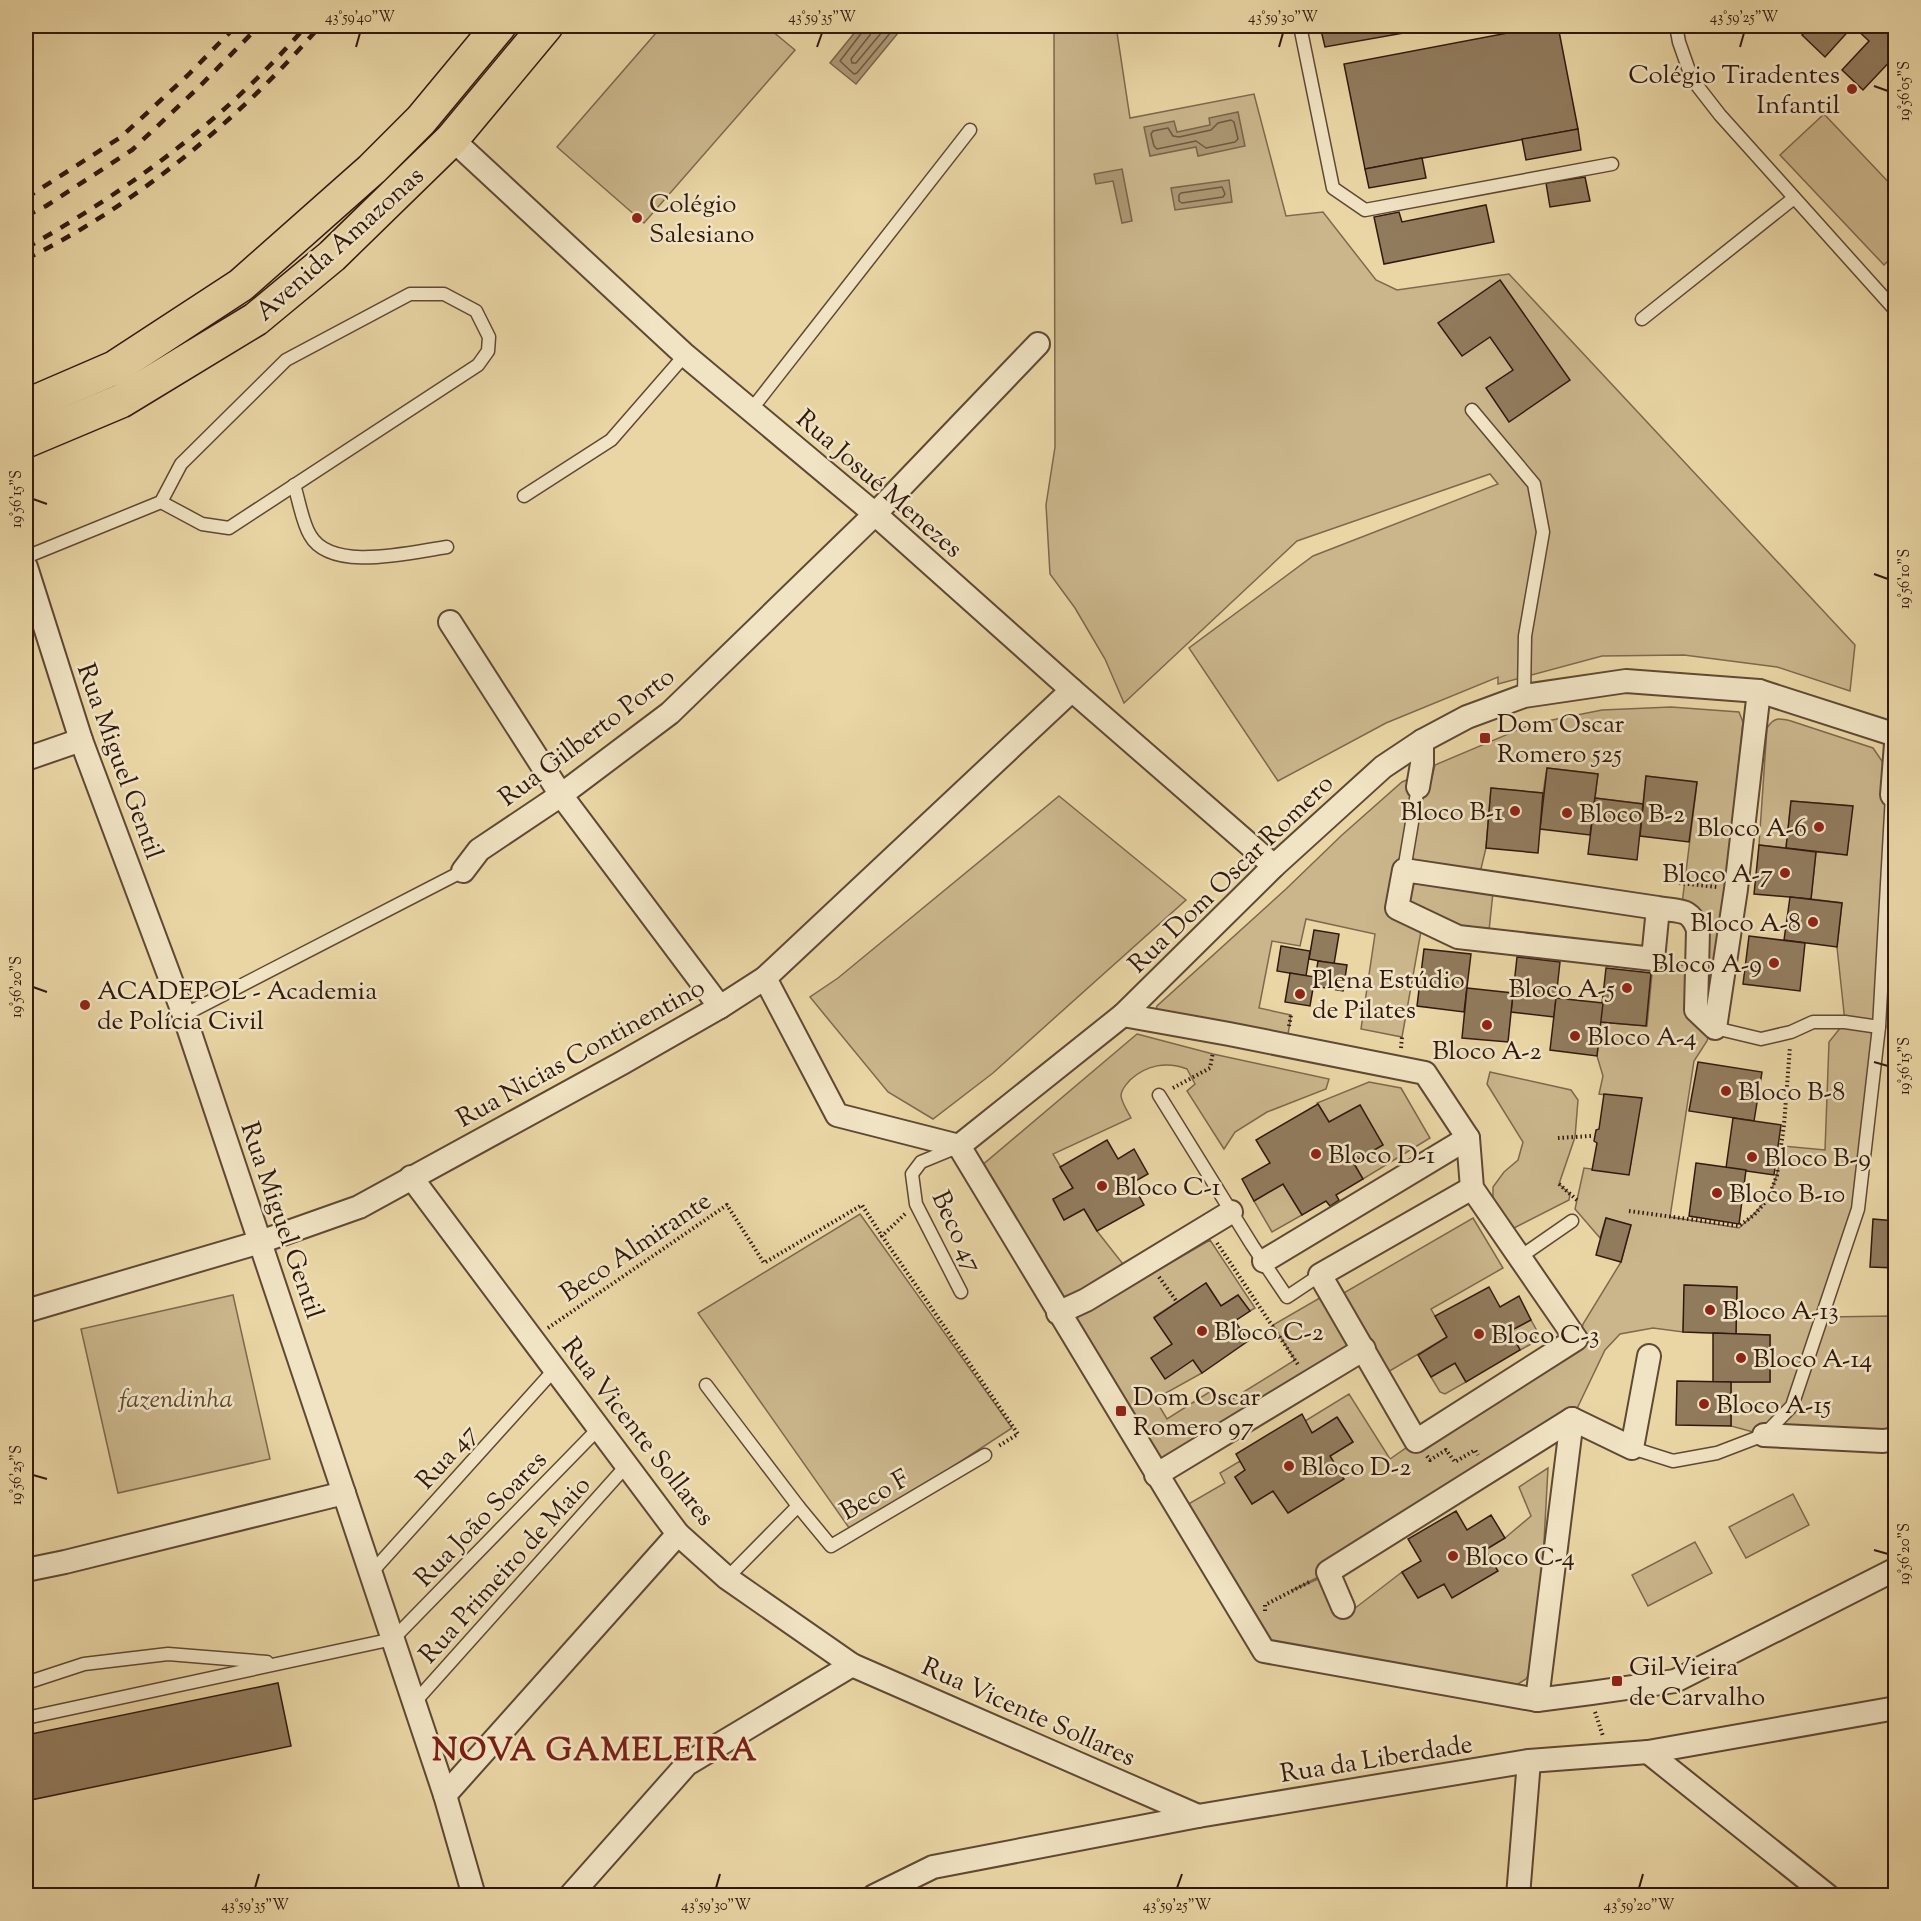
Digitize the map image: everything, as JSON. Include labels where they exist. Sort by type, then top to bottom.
[{"type":"main road","name":"Avenida Amazonas","points":[[26,406],[114,368],[242,285],[372,169],[422,120],[499,26]]},
{"type":"main road","name":"Avenida Amazonas","points":[[26,441],[122,401],[256,319],[332,256],[452,139],[546,26]]},
{"type":"street","name":"Rua Josué Menezes","points":[[452,139],[685,355],[874,514],[1274,866]]},
{"type":"street","name":"Rua Gilberto Porto","points":[[463,871],[479,850],[561,795],[670,713],[874,514],[1038,344]]},
{"type":"street","name":"Rua Miguel Gentil","points":[[26,567],[81,740],[184,1015],[445,1795],[474,1896]]},
{"type":"street","points":[[450,622],[561,795],[720,1007]]},
{"type":"street","name":"Rua Dom Oscar Romero","points":[[959,1146],[1123,1015],[1274,866],[1383,767],[1422,741],[1467,717],[1524,696],[1626,681],[1759,691],[1896,735]]},
{"type":"street","name":"Rua Nicias Continentino","points":[[26,1311],[260,1242],[359,1207],[720,1007],[765,978],[1072,690]]},
{"type":"street","points":[[1715,1028],[1737,878],[1759,691]]},
{"type":"street","points":[[26,759],[81,740]]},
{"type":"street","points":[[1418,787],[1422,764],[1422,741]]},
{"type":"street","points":[[1892,795],[1896,744]]},
{"type":"street","points":[[1658,908],[1653,958],[1458,937],[1397,908],[1404,870],[1658,908],[1689,913],[1698,930],[1696,1010],[1715,1028]]},
{"type":"street","points":[[765,978],[837,1115],[959,1146],[1264,1651],[1537,1700],[1675,1681],[1896,1569]]},
{"type":"street","points":[[1123,1015],[1425,1073],[1468,1138],[1472,1188],[1576,1339],[1416,1441],[1320,1275],[1472,1188]]},
{"type":"street","points":[[1264,1261],[1468,1138]]},
{"type":"street","name":"Rua Vicente Sollares","points":[[411,1177],[678,1534],[727,1578],[852,1665],[1198,1816]]},
{"type":"street","points":[[1058,1313],[1086,1300],[1231,1212]]},
{"type":"street","points":[[1156,1475],[1364,1349]]},
{"type":"street","points":[[1572,1419],[1632,1448],[1649,1356]]},
{"type":"street","points":[[1537,1700],[1572,1419]]},
{"type":"street","points":[[1343,1607],[1328,1572],[1572,1419]]},
{"type":"street","points":[[1764,1435],[1883,1442],[1896,1439]]},
{"type":"street","points":[[26,1570],[344,1493]]},
{"type":"street","points":[[445,1795],[678,1534]]},
{"type":"street","points":[[570,1896],[687,1764],[852,1665]]},
{"type":"street","name":"Rua da Liberdade","points":[[874,1896],[933,1867],[1198,1816],[1529,1761],[1648,1752],[1896,1708]]},
{"type":"street","points":[[1648,1752],[1828,1896]]},
{"type":"street","points":[[1518,1896],[1529,1761]]},
{"type":"lane","points":[[1300,26],[1333,188],[1365,210],[1612,164]]},
{"type":"lane","points":[[1676,26],[1692,79],[1720,115],[1896,311]]},
{"type":"lane","points":[[751,410],[970,130]]},
{"type":"lane","points":[[1642,319],[1794,198]]},
{"type":"lane","points":[[26,557],[161,502],[181,464],[286,360],[410,294],[444,294],[476,311],[489,337],[488,351],[478,365],[229,528],[202,524],[161,502]]},
{"type":"lane","points":[[524,496],[611,441],[685,355]]},
{"type":"lane","points":[[1472,410],[1534,484],[1543,532],[1525,636],[1524,696]]},
{"type":"lane","points":[[294,486],[310,536],[327,553],[363,558],[447,547]]},
{"type":"lane","points":[[1404,870],[1418,787]]},
{"type":"lane","points":[[1632,1448],[1673,1461],[1717,1453],[1764,1435],[1792,1406],[1858,1209],[1879,1027],[1892,795]]},
{"type":"lane","name":"Rua Gilberto Porto","points":[[184,1015],[463,871]]},
{"type":"lane","points":[[1715,1028],[1761,1039],[1791,1032],[1813,1022],[1845,1022],[1879,1027]]},
{"type":"lane","points":[[1159,1095],[1231,1212],[1287,1297],[1320,1275]]},
{"type":"lane","name":"Beco 47","points":[[959,1146],[921,1162],[912,1174],[916,1204],[961,1292]]},
{"type":"lane","points":[[1520,1257],[1572,1221]]},
{"type":"lane","name":"Rua 47","points":[[371,1574],[555,1369]]},
{"type":"lane","name":"Beco F","points":[[706,1385],[831,1546],[985,1455]]},
{"type":"lane","name":"Rua João Soares","points":[[393,1639],[599,1428]]},
{"type":"lane","name":"Rua Primeiro de Maio","points":[[414,1703],[627,1465]]},
{"type":"lane","name":"Beco F","points":[[727,1578],[798,1506]]},
{"type":"lane","points":[[26,1718],[393,1639]]},
{"type":"lane","points":[[26,1683],[84,1664],[168,1654],[282,1663]]},
{"type":"path","points":[[1679,883],[1724,888]]},
{"type":"path","points":[[1629,1211],[1739,1226],[1754,1215],[1768,1199],[1777,1176],[1784,1125],[1791,1032]]},
{"type":"path","points":[[1159,1095],[1210,1068],[1215,1046]]},
{"type":"path","points":[[1558,1138],[1591,1136]]},
{"type":"path","points":[[1559,1184],[1577,1200]]},
{"type":"path","points":[[916,1204],[882,1236],[1018,1434],[985,1455]]},
{"type":"path","name":"Beco Almirante","points":[[532,1339],[727,1205],[764,1263],[862,1205],[882,1236]]},
{"type":"path","points":[[1212,1236],[1295,1360]]},
{"type":"path","points":[[1148,1262],[1177,1302]]},
{"type":"path","points":[[1416,1441],[1430,1460],[1446,1450],[1455,1462],[1474,1450],[1490,1470]]},
{"type":"path","points":[[1264,1615],[1265,1605],[1328,1572]]},
{"type":"path","points":[[1593,1705],[1610,1755]]},
{"type":"green space","points":[[662,26],[766,26],[795,50],[644,223],[557,147]]},
{"type":"green space","points":[[1116,26],[1130,118],[1254,94],[1286,216],[1323,212],[1376,280],[1397,290],[1509,274],[1855,645],[1850,691],[1777,667],[1684,655],[1602,656],[1498,684],[1498,677],[1386,723],[1278,781],[1189,648],[1313,556],[1498,484],[1490,474],[1297,541],[1124,703],[1105,659],[1075,608],[1050,574],[1046,505],[1055,447],[1054,33]]},
{"type":"green space","points":[[1824,114],[1895,189],[1895,254],[1884,265],[1780,155]]},
{"type":"green space","points":[[1671,707],[1739,712],[1743,722],[1711,1028],[1707,1041],[1694,1061],[1670,1217],[1739,1228],[1765,1201],[1770,1192],[1778,1172],[1783,1146],[1825,1150],[1829,1042],[1845,1022],[1837,947],[1842,903],[1811,899],[1816,852],[1847,855],[1852,806],[1791,801],[1786,848],[1759,845],[1767,728],[1777,719],[1791,721],[1873,748],[1882,761],[1892,795],[1858,1209],[1823,1317],[1895,1316],[1895,1439],[1764,1435],[1731,1426],[1731,1382],[1770,1382],[1770,1335],[1736,1334],[1737,1287],[1685,1285],[1683,1332],[1653,1328],[1620,1334],[1605,1350],[1572,1419],[1328,1572],[1291,1591],[1318,1579],[1341,1619],[1402,1572],[1418,1598],[1444,1584],[1452,1597],[1497,1571],[1485,1550],[1505,1538],[1531,1516],[1519,1487],[1548,1468],[1541,1597],[1533,1666],[1526,1679],[1512,1685],[1272,1641],[1264,1635],[1185,1506],[1225,1483],[1220,1473],[1240,1461],[1245,1470],[1235,1477],[1252,1504],[1273,1491],[1288,1513],[1343,1479],[1330,1456],[1353,1442],[1338,1418],[1312,1433],[1305,1421],[1349,1394],[1390,1459],[1579,1341],[1583,1324],[1621,1262],[1631,1225],[1606,1218],[1600,1238],[1575,1209],[1584,1168],[1629,1174],[1641,1099],[1599,1094],[1603,1076],[1597,1056],[1600,1022],[1647,1026],[1653,963],[1692,966],[1698,930],[1681,912],[1697,783],[1646,776],[1643,804],[1595,798],[1598,774],[1547,768],[1543,793],[1491,788],[1486,848],[1478,881],[1494,883],[1488,940],[1423,920],[1402,1037],[1361,1029],[1375,934],[1306,919],[1300,946],[1272,941],[1259,1008],[1291,1015],[1287,1041],[1156,1010],[1157,1006],[1402,782],[1411,778],[1430,785],[1435,765],[1532,724],[1602,710]]},
{"type":"green space","points":[[1059,796],[1186,900],[993,1073],[933,1119],[888,1092],[810,997],[838,978]]},
{"type":"green space","points":[[1137,1034],[1213,1054],[1329,1079],[1326,1089],[1267,1112],[1235,1132],[1224,1149],[1187,1091],[1195,1084],[1187,1069],[1172,1065],[1157,1066],[1143,1071],[1130,1080],[1121,1096],[1131,1118],[1053,1154],[1073,1188],[1053,1200],[1064,1220],[1084,1209],[1097,1231],[1130,1273],[1064,1307],[980,1167]]},
{"type":"green space","points":[[1490,1072],[1571,1090],[1578,1100],[1575,1137],[1559,1184],[1570,1194],[1569,1200],[1510,1230],[1493,1214],[1493,1187],[1504,1172],[1518,1160],[1523,1142],[1487,1084]]},
{"type":"green space","points":[[1369,1082],[1401,1088],[1430,1138],[1363,1179],[1353,1162],[1383,1145],[1360,1105],[1329,1122],[1317,1103]]},
{"type":"green space","points":[[1283,1184],[1302,1215],[1272,1232],[1254,1201]]},
{"type":"green space","points":[[860,1214],[1012,1428],[852,1532],[698,1313]]},
{"type":"green space","points":[[1473,1218],[1503,1268],[1431,1309],[1447,1337],[1388,1372],[1342,1294]]},
{"type":"green space","points":[[1210,1240],[1255,1308],[1250,1311],[1238,1295],[1221,1306],[1206,1283],[1154,1317],[1172,1344],[1193,1360],[1202,1373],[1155,1399],[1167,1419],[1211,1391],[1221,1406],[1295,1360],[1273,1325],[1330,1292],[1364,1349],[1157,1462],[1072,1320]]},
{"type":"green space","name":"fazendinha","points":[[233,1295],[270,1459],[118,1493],[81,1329]]},
{"type":"green space","points":[[1531,1320],[1537,1331],[1535,1342],[1520,1350],[1510,1331]]},
{"type":"green space","points":[[1455,1363],[1466,1382],[1445,1394],[1440,1392],[1431,1377]]},
{"type":"green space","points":[[1793,1494],[1809,1525],[1746,1558],[1729,1527]]},
{"type":"green space","points":[[1695,1542],[1712,1573],[1648,1606],[1632,1575]]},
{"type":"water","points":[[860,26],[903,27],[856,84],[830,63]]},
{"type":"water","points":[[1238,112],[1245,146],[1198,156],[1196,147],[1150,156],[1144,127],[1174,121],[1177,132],[1210,125],[1209,118]]},
{"type":"water","points":[[1122,169],[1132,221],[1122,223],[1113,181],[1096,184],[1094,174]]},
{"type":"water","points":[[1229,180],[1232,202],[1175,210],[1171,188]]},
{"type":"building","points":[[1320,26],[1443,26],[1325,47]]},
{"type":"building","points":[[1544,26],[1558,26],[1578,129],[1365,169],[1344,64]]},
{"type":"building","points":[[1811,26],[1853,26],[1825,57],[1802,35]]},
{"type":"building","points":[[1853,26],[1873,26],[1880,32],[1886,26],[1896,26],[1896,55],[1863,90],[1842,70],[1869,41]]},
{"type":"building","points":[[1578,129],[1581,150],[1526,160],[1522,139]]},
{"type":"building","points":[[1422,158],[1426,178],[1369,188],[1365,169]]},
{"type":"building","points":[[1585,177],[1590,201],[1550,207],[1546,183]]},
{"type":"building","points":[[1486,205],[1494,242],[1384,264],[1374,217],[1399,212],[1402,222]]},
{"type":"building","points":[[1500,280],[1570,380],[1509,422],[1486,388],[1513,370],[1490,337],[1462,356],[1438,323]]},
{"type":"building","name":"Bloco B-2","points":[[1547,768],[1598,774],[1590,835],[1540,829]]},
{"type":"building","points":[[1646,776],[1697,782],[1689,842],[1640,836]]},
{"type":"building","name":"Bloco B-1","points":[[1491,788],[1543,793],[1538,853],[1486,848]]},
{"type":"building","points":[[1595,798],[1643,804],[1637,860],[1588,854]]},
{"type":"building","name":"Bloco A-6","points":[[1791,801],[1853,806],[1847,855],[1786,848]]},
{"type":"building","name":"Bloco A-7","points":[[1759,845],[1816,852],[1811,899],[1754,894]]},
{"type":"building","name":"Bloco A-8","points":[[1790,897],[1842,903],[1837,947],[1784,940]]},
{"type":"building","points":[[1314,930],[1339,934],[1334,964],[1309,959]]},
{"type":"building","name":"Bloco A-9","points":[[1749,936],[1805,943],[1800,991],[1743,984]]},
{"type":"building","points":[[1281,946],[1310,951],[1306,976],[1277,971]]},
{"type":"building","points":[[1424,949],[1471,954],[1464,1012],[1417,1006]]},
{"type":"building","points":[[1517,957],[1560,962],[1554,1017],[1511,1012]]},
{"type":"building","points":[[1318,961],[1347,965],[1343,991],[1314,986]]},
{"type":"building","name":"Bloco A-5","points":[[1606,968],[1651,973],[1646,1026],[1600,1022]]},
{"type":"building","name":"Plena Estúdio de Pilates","points":[[1290,973],[1315,977],[1310,1006],[1285,1002]]},
{"type":"building","name":"Bloco A-2","points":[[1467,988],[1513,993],[1508,1042],[1462,1038]]},
{"type":"building","name":"Bloco A-4","points":[[1556,998],[1603,1003],[1597,1056],[1550,1050]]},
{"type":"building","name":"Bloco B-8","points":[[1698,1062],[1762,1072],[1754,1121],[1689,1111]]},
{"type":"building","points":[[1604,1094],[1642,1098],[1629,1175],[1592,1170],[1597,1143],[1594,1141],[1596,1130],[1599,1129]]},
{"type":"building","name":"Bloco D-1","points":[[1318,1104],[1329,1122],[1360,1105],[1383,1145],[1353,1162],[1363,1179],[1336,1195],[1339,1200],[1330,1206],[1326,1201],[1302,1215],[1283,1184],[1254,1201],[1242,1179],[1270,1163],[1256,1140]]},
{"type":"building","name":"Bloco B-9","points":[[1733,1118],[1781,1125],[1774,1175],[1726,1168]]},
{"type":"building","name":"Bloco C-1","points":[[1107,1140],[1118,1159],[1134,1149],[1148,1174],[1132,1183],[1144,1205],[1097,1231],[1084,1209],[1064,1220],[1053,1199],[1073,1188],[1060,1167]]},
{"type":"building","name":"Bloco B-10","points":[[1696,1163],[1746,1170],[1739,1224],[1689,1216]]},
{"type":"building","points":[[1606,1218],[1631,1225],[1621,1262],[1596,1255]]},
{"type":"building","points":[[1873,1219],[1896,1221],[1896,1268],[1870,1267]]},
{"type":"building","name":"Bloco C-2","points":[[1206,1283],[1221,1306],[1238,1295],[1250,1311],[1235,1321],[1248,1341],[1202,1373],[1193,1360],[1165,1379],[1151,1358],[1172,1344],[1154,1318]]},
{"type":"building","name":"Bloco A-13","points":[[1684,1285],[1737,1287],[1736,1334],[1683,1332]]},
{"type":"building","name":"Bloco C-3","points":[[1489,1287],[1500,1307],[1519,1296],[1531,1320],[1510,1331],[1520,1350],[1466,1382],[1455,1363],[1431,1377],[1418,1355],[1447,1337],[1435,1316]]},
{"type":"building","name":"Bloco A-14","points":[[1713,1333],[1770,1335],[1770,1382],[1713,1382]]},
{"type":"building","name":"Bloco A-15","points":[[1677,1381],[1731,1382],[1731,1426],[1676,1425]]},
{"type":"building","name":"Bloco D-2","points":[[1302,1414],[1312,1433],[1337,1417],[1353,1442],[1330,1456],[1344,1479],[1288,1513],[1273,1491],[1252,1504],[1235,1477],[1245,1470],[1236,1454]]},
{"type":"building","name":"Bloco C-4","points":[[1456,1511],[1467,1530],[1491,1515],[1505,1538],[1485,1550],[1498,1571],[1452,1598],[1444,1584],[1418,1598],[1402,1572],[1421,1561],[1408,1539]]},
{"type":"building","points":[[278,1683],[291,1746],[26,1801],[26,1735]]},
{"type":"railway","points":[[26,198],[121,137],[188,75],[236,26]]},
{"type":"railway","points":[[26,216],[46,206],[132,150],[259,26]]},
{"type":"railway","points":[[26,248],[103,201],[176,149],[243,91],[306,26]]},
{"type":"railway","points":[[26,259],[67,238],[107,213],[184,157],[256,94],[320,26]]},
{"type":"place","name":"Colégio Tiradentes Infantil","points":[[1852,89]]},
{"type":"place","name":"Colégio Salesiano","points":[[637,218]]},
{"type":"place","name":"Dom Oscar Romero 525","points":[[1485,738]]},
{"type":"place","name":"Bloco B-1","points":[[1515,811]]},
{"type":"place","name":"Bloco B-2","points":[[1567,813]]},
{"type":"place","name":"Bloco A-6","points":[[1819,827]]},
{"type":"place","name":"Bloco A-7","points":[[1785,873]]},
{"type":"place","name":"Bloco A-8","points":[[1813,922]]},
{"type":"place","name":"Bloco A-9","points":[[1774,963]]},
{"type":"place","name":"Bloco A-5","points":[[1627,988]]},
{"type":"place","name":"Plena Estúdio de Pilates","points":[[1300,994]]},
{"type":"place","name":"ACADEPOL - Academia de Polícia Civil","points":[[85,1005]]},
{"type":"place","name":"Bloco A-2","points":[[1487,1025]]},
{"type":"place","name":"Bloco A-4","points":[[1575,1036]]},
{"type":"place","name":"Bloco B-8","points":[[1726,1091]]},
{"type":"place","name":"Bloco D-1","points":[[1316,1154]]},
{"type":"place","name":"Bloco B-9","points":[[1752,1157]]},
{"type":"place","name":"Bloco C-1","points":[[1102,1186]]},
{"type":"place","name":"Bloco B-10","points":[[1717,1193]]},
{"type":"place","name":"Bloco A-13","points":[[1710,1310]]},
{"type":"place","name":"Bloco C-2","points":[[1202,1331]]},
{"type":"place","name":"Bloco C-3","points":[[1479,1334]]},
{"type":"place","name":"Bloco A-14","points":[[1741,1358]]},
{"type":"place","name":"Bloco A-15","points":[[1704,1404]]},
{"type":"place","name":"Dom Oscar Romero 97","points":[[1121,1411]]},
{"type":"place","name":"Bloco D-2","points":[[1289,1466]]},
{"type":"place","name":"Bloco C-4","points":[[1453,1556]]},
{"type":"place","name":"Gil Vieira de Carvalho","points":[[1617,1681]]},
{"type":"district","name":"NOVA GAMELEIRA","points":[[595,1749]]}]
